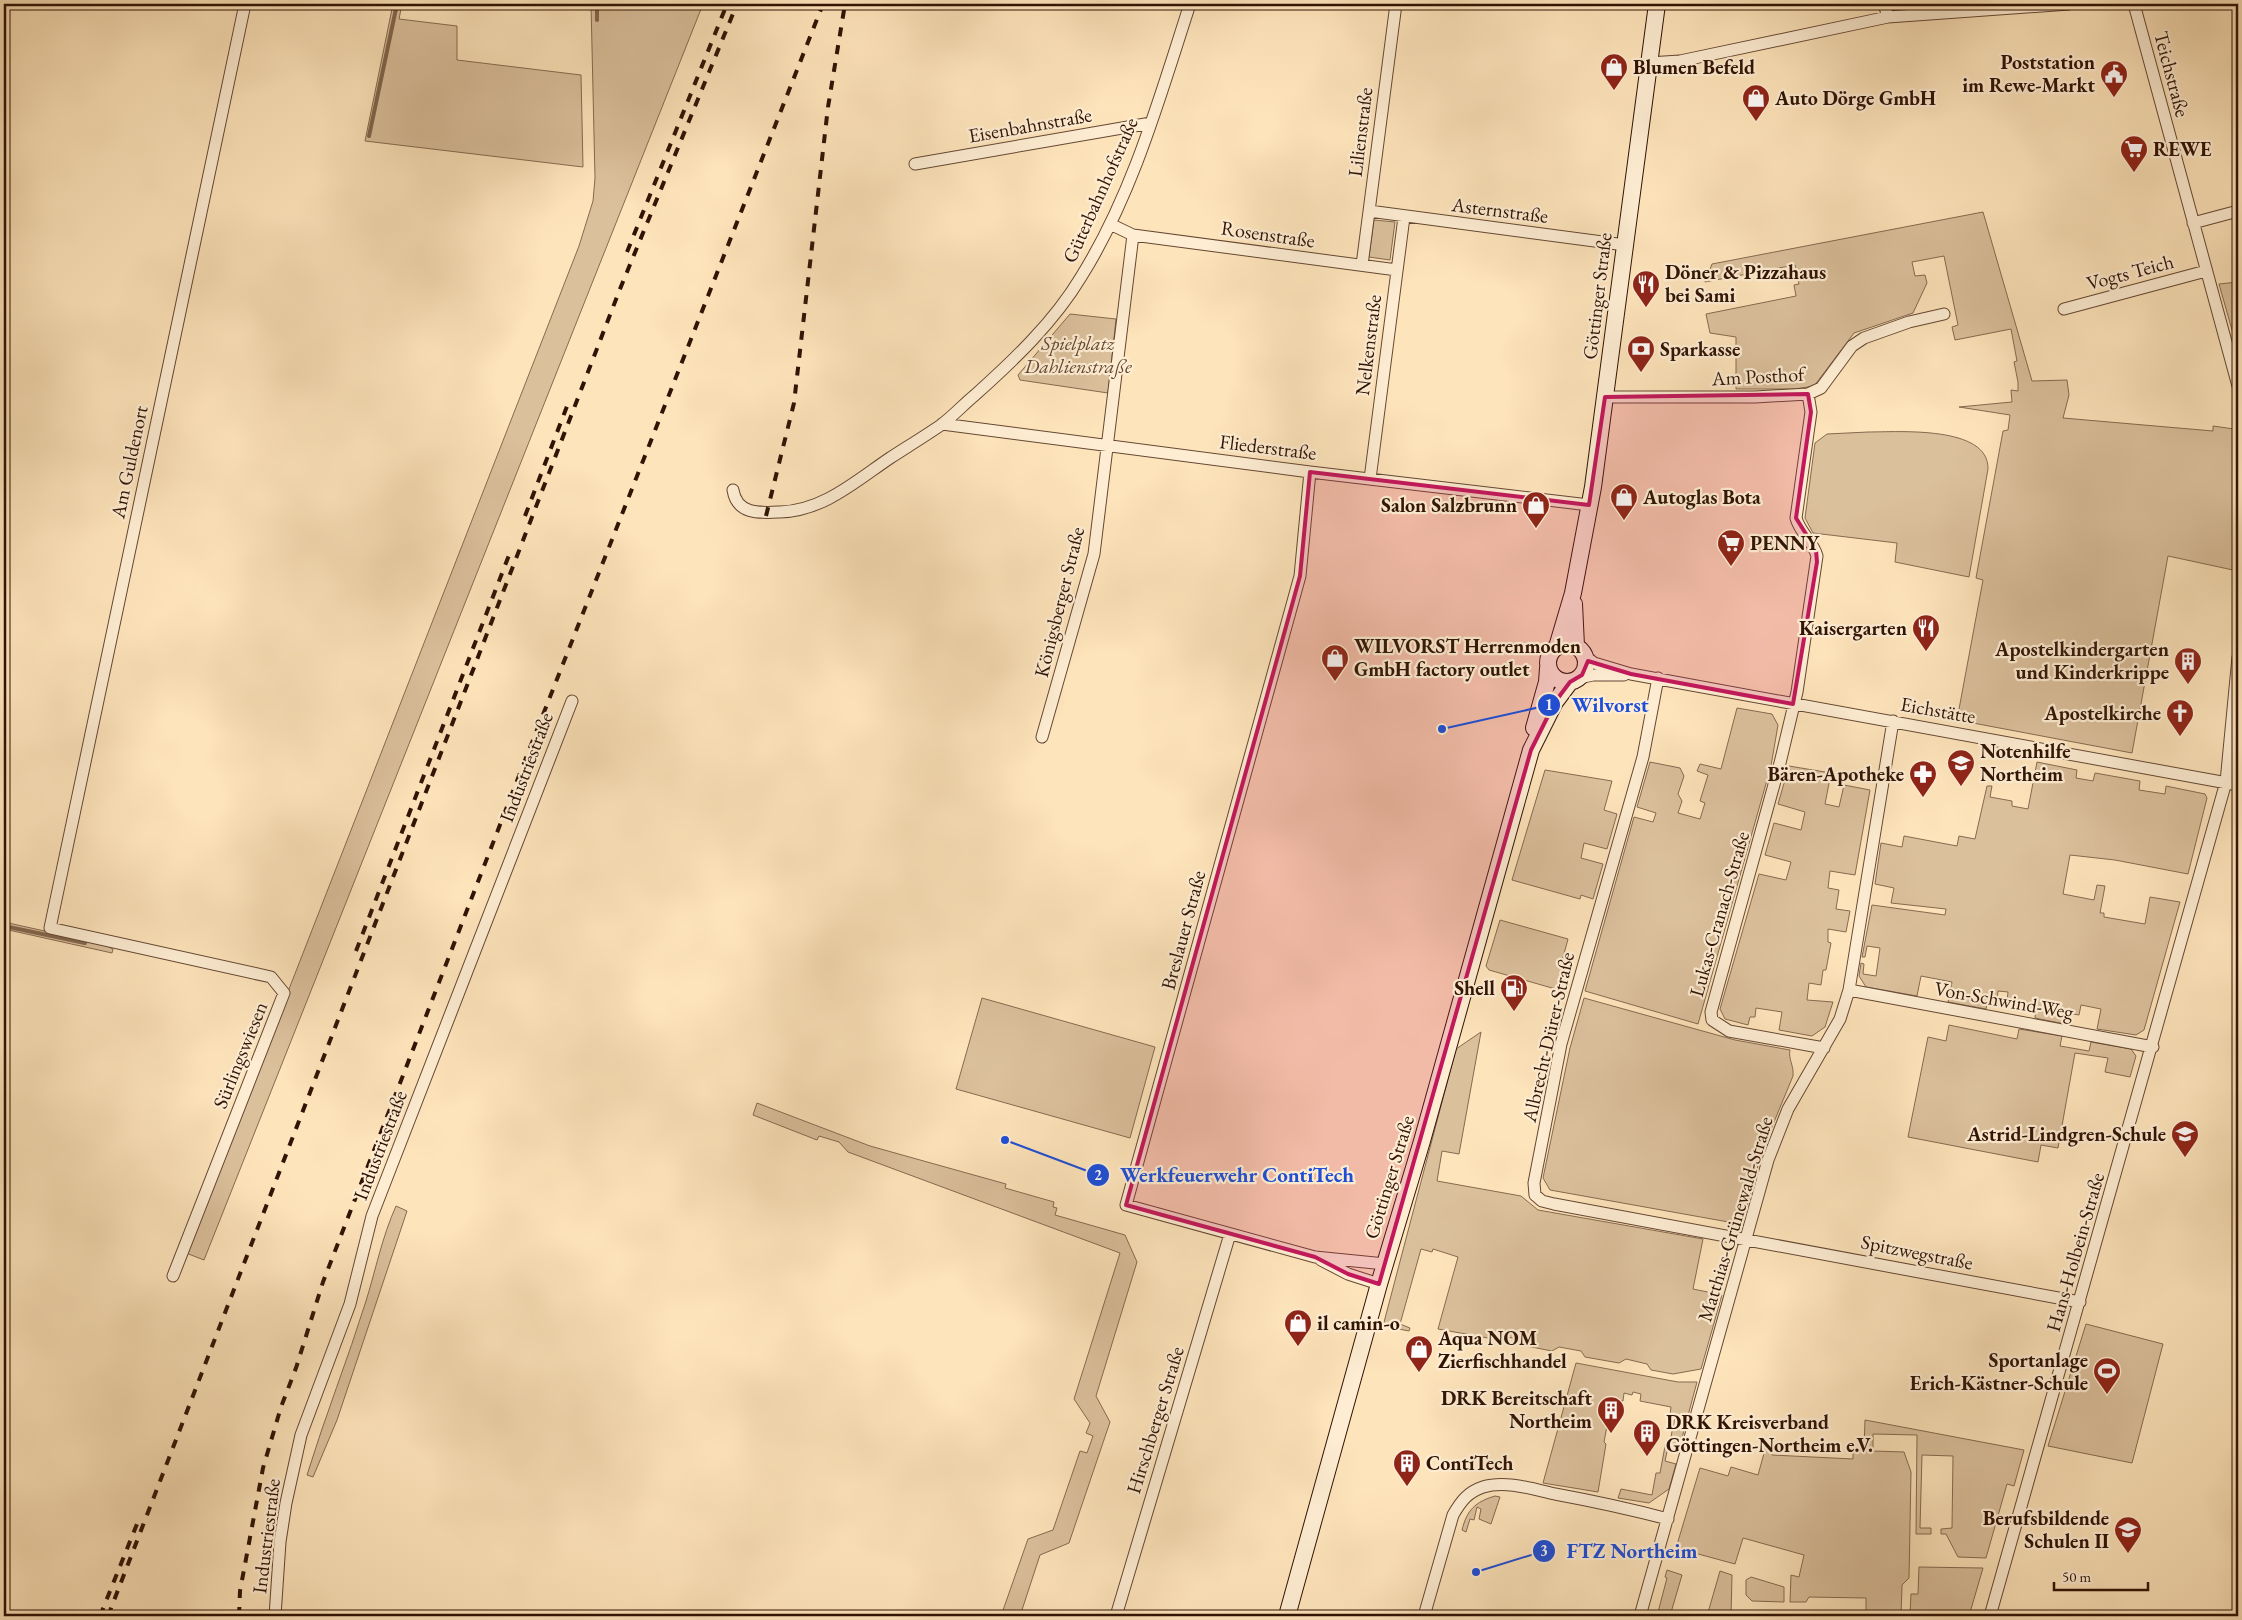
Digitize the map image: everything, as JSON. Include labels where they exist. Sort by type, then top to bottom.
[{"type":"main road","name":"Göttinger Straße","points":[[1287,1616],[1531,750],[1534,721],[1547,682],[1548,658],[1557,647],[1573,593],[1589,505],[1605,397],[1657,4]]},
{"type":"main road","name":"Göttinger Straße","points":[[1531,750],[1555,702],[1586,666],[1580,651],[1573,593]]},
{"type":"main road","points":[[1557,647],[1566,644],[1580,651]]},
{"type":"main road","points":[[1548,668],[1556,680],[1574,680]]},
{"type":"street","name":"Am Guldenort","points":[[50,928],[245,4]]},
{"type":"street","name":"Güterbahnhofstraße","points":[[733,490],[734,497],[740,506],[753,512],[790,512],[809,508],[830,498],[942,424],[1007,365],[1062,304],[1081,278],[1110,224],[1151,123],[1190,4]]},
{"type":"street","name":"Lilienstraße","points":[[1362,265],[1396,4]]},
{"type":"street","points":[[1884,4],[1888,16]]},
{"type":"street","points":[[1649,63],[1680,61],[1888,16],[2069,4]]},
{"type":"street","name":"Teichstraße","points":[[2134,4],[2238,386]]},
{"type":"street","name":"Eisenbahnstraße","points":[[915,164],[1151,123]]},
{"type":"street","points":[[2193,223],[2238,210]]},
{"type":"street","name":"Asternstraße","points":[[1369,212],[1625,245]]},
{"type":"street","name":"Nelkenstraße","points":[[1370,479],[1404,217]]},
{"type":"street","name":"Rosenstraße","points":[[1110,224],[1134,235],[1397,270]]},
{"type":"street","name":"Königsberger Straße","points":[[1042,737],[1094,554],[1134,235]]},
{"type":"street","name":"Vogts Teich","points":[[2064,309],[2206,271]]},
{"type":"street","name":"Am Posthof","points":[[1605,397],[1755,397],[1808,394],[1821,388],[1852,346],[1864,338],[1909,322],[1944,314]]},
{"type":"street","name":"Lukas-Cranach-Straße","points":[[1808,394],[1810,412],[1796,518],[1800,530],[1816,550],[1817,562],[1797,692],[1780,763],[1711,1012],[1712,1020],[1729,1031],[1824,1048]]},
{"type":"street","name":"Fliederstraße","points":[[942,424],[1310,472],[1589,505]]},
{"type":"street","name":"Breslauer Straße","points":[[1310,472],[1300,576],[1126,1205],[1315,1257],[1385,1264]]},
{"type":"street","name":"Eichstätte","points":[[1580,651],[1594,663],[1631,674],[2238,785]]},
{"type":"street","points":[[2226,782],[2238,656]]},
{"type":"street","name":"Eichstätte","points":[[1574,680],[1593,676],[1631,674]]},
{"type":"street","name":"Albrecht-Dürer-Straße","points":[[1658,678],[1643,756],[1562,1044],[1534,1190],[1538,1198],[1548,1203],[1746,1239]]},
{"type":"street","name":"Industriestraße","points":[[275,1616],[280,1542],[286,1503],[301,1435],[350,1304],[372,1216],[572,701]]},
{"type":"street","name":"Matthias-Grünewald-Straße","points":[[1640,1616],[1746,1239],[1779,1129],[1806,1076],[1840,1019],[1849,990],[1893,721]]},
{"type":"street","name":"Hans-Holbein-Straße","points":[[1990,1616],[2153,1047],[2226,782]]},
{"type":"street","name":"Sürlingswiesen","points":[[50,928],[271,977],[284,993],[173,1276]]},
{"type":"street","name":"Von-Schwind-Weg","points":[[1849,990],[2153,1047]]},
{"type":"street","name":"Hirschberger Straße","points":[[1116,1616],[1230,1234]]},
{"type":"street","name":"Spitzwegstraße","points":[[1746,1239],[2080,1302]]},
{"type":"street","name":"Breslauer Straße","points":[[1315,1257],[1348,1274],[1379,1284]]},
{"type":"street","points":[[1424,1616],[1453,1514],[1460,1502],[1471,1492],[1485,1486],[1505,1485],[1614,1505],[1668,1519]]},
{"type":"highlighted area","points":[[1808,394],[1811,412],[1796,518],[1816,550],[1817,562],[1793,704],[1631,674],[1588,661],[1582,675],[1570,682],[1555,702],[1531,750],[1379,1284],[1348,1274],[1315,1257],[1126,1205],[1300,576],[1310,472],[1589,505],[1605,397]]},
{"type":"green space","points":[[393,4],[402,4],[399,19],[457,26],[457,60],[581,75],[583,167],[365,141]]},
{"type":"green space","points":[[591,4],[703,4],[204,1260],[186,1253],[579,246],[593,201],[595,178]]},
{"type":"green space","points":[[1983,212],[2032,381],[2067,380],[2069,395],[2063,418],[2213,431],[2213,426],[2234,429],[2238,481],[2233,570],[2168,556],[2132,753],[1957,720],[1983,580],[1976,578],[2003,431],[2008,430],[2010,415],[1959,407],[2012,402],[2011,390],[2018,391],[2018,382],[2014,362],[2017,361],[2011,329],[1955,340],[1952,327],[1958,325],[1944,256],[1912,262],[1915,276],[1925,275],[1927,283],[1913,313],[1854,333],[1814,386],[1795,389],[1736,389],[1736,337],[1710,333],[1706,314],[1796,296],[1794,285],[1799,284],[1795,265],[1705,282],[1712,264]]},
{"type":"green space","points":[[1374,220],[1395,222],[1390,260],[1369,257]]},
{"type":"green space","points":[[2238,282],[2238,351],[2219,284]]},
{"type":"green space","name":"Spielplatz Dahlienstraße","points":[[1070,314],[1116,319],[1108,393],[1020,380],[1018,375]]},
{"type":"green space","points":[[1868,432],[1939,434],[1958,438],[1974,445],[1984,455],[1988,469],[1969,577],[1895,562],[1897,543],[1813,533],[1805,518],[1815,443],[1827,434]]},
{"type":"green space","points":[[1737,708],[1772,714],[1778,725],[1771,766],[1698,1024],[1585,991],[1634,817],[1653,822],[1656,813],[1637,807],[1650,762],[1680,768],[1684,776],[1678,794],[1682,801],[1678,813],[1700,819],[1705,803],[1700,801],[1708,775],[1697,771],[1700,764],[1721,769]]},
{"type":"green space","points":[[2037,762],[2077,770],[2076,778],[2093,781],[2095,773],[2140,781],[2139,790],[2165,794],[2166,786],[2205,794],[2207,798],[2188,874],[2115,860],[2070,855],[2063,894],[2094,900],[2097,885],[2105,886],[2100,913],[2104,913],[2104,917],[2145,924],[2150,897],[2180,902],[2144,1030],[2136,1035],[2097,1029],[2101,1009],[2081,1005],[2079,1015],[2067,1013],[2065,1024],[2035,1018],[2036,1008],[2007,1002],[2008,992],[1998,991],[1997,1000],[1988,999],[1986,1009],[1948,1002],[1952,982],[1921,976],[1917,996],[1866,987],[1859,976],[1861,963],[1864,964],[1863,974],[1876,976],[1880,948],[1867,946],[1865,957],[1862,957],[1872,905],[1945,915],[1946,909],[1891,903],[1894,888],[1875,884],[1881,843],[1902,847],[1904,836],[1957,846],[1959,836],[1975,839],[1987,786],[1992,786],[1990,797],[2012,801],[2012,806],[2028,809]]},
{"type":"green space","points":[[1789,766],[1831,773],[1825,804],[1839,807],[1844,785],[1870,790],[1855,875],[1830,871],[1828,888],[1839,890],[1836,909],[1850,911],[1846,932],[1828,929],[1828,942],[1831,943],[1826,970],[1823,970],[1821,985],[1809,983],[1807,1000],[1833,1002],[1825,1027],[1812,1036],[1779,1030],[1782,1012],[1756,1008],[1755,1017],[1750,1017],[1748,1025],[1725,1019],[1720,1009],[1759,874],[1786,880],[1791,862],[1765,855],[1774,823],[1801,830],[1805,812],[1778,804]]},
{"type":"green space","points":[[1545,770],[1612,781],[1604,810],[1617,814],[1607,849],[1584,843],[1581,858],[1603,864],[1593,899],[1581,895],[1580,899],[1512,880]]},
{"type":"green space","points":[[1500,920],[1568,939],[1561,965],[1564,966],[1559,981],[1569,984],[1566,992],[1489,970],[1486,966]]},
{"type":"green space","points":[[4,922],[103,944],[113,949],[112,953],[4,929]]},
{"type":"green space","points":[[982,998],[1155,1047],[1130,1138],[956,1089]]},
{"type":"green space","points":[[1584,998],[1735,1040],[1790,1050],[1793,1076],[1762,1151],[1744,1217],[1734,1223],[1550,1190],[1543,1178],[1570,1048]]},
{"type":"green space","points":[[1949,1025],[2017,1039],[2019,1029],[2062,1036],[2060,1046],[2089,1051],[2091,1042],[2131,1049],[2136,1056],[2130,1077],[2105,1072],[2108,1058],[2075,1053],[2058,1148],[2041,1145],[2038,1162],[1908,1137],[1928,1037],[1946,1041]]},
{"type":"green space","points":[[1481,1032],[1459,1154],[1442,1151],[1437,1181],[1521,1196],[1538,1210],[1703,1239],[1693,1289],[1722,1295],[1701,1369],[1673,1374],[1651,1370],[1647,1364],[1626,1359],[1619,1363],[1585,1357],[1581,1351],[1559,1347],[1552,1351],[1521,1345],[1517,1339],[1494,1334],[1488,1338],[1438,1329],[1458,1257],[1433,1249],[1432,1252],[1421,1249],[1400,1324],[1410,1328],[1409,1331],[1383,1326],[1456,1049]]},
{"type":"green space","points":[[757,1103],[870,1146],[1006,1184],[1005,1188],[1054,1202],[1053,1207],[1057,1208],[1055,1215],[1125,1235],[1137,1262],[1096,1396],[1110,1422],[1069,1543],[1040,1555],[1020,1616],[1001,1616],[1028,1539],[1053,1530],[1080,1451],[1087,1453],[1093,1436],[1086,1433],[1090,1423],[1074,1399],[1120,1253],[848,1152],[839,1142],[819,1136],[817,1140],[753,1115]]},
{"type":"green space","points":[[396,1206],[407,1211],[337,1420],[313,1477],[307,1475],[359,1323],[383,1241]]},
{"type":"green space","name":"Sportanlage Erich-Kästner-Schule","points":[[2086,1324],[2163,1344],[2132,1463],[2048,1446]]},
{"type":"green space","points":[[1576,1363],[1678,1382],[1697,1382],[1679,1449],[1668,1447],[1665,1461],[1676,1464],[1669,1489],[1649,1503],[1618,1498],[1621,1489],[1652,1495],[1656,1473],[1660,1473],[1666,1441],[1670,1442],[1675,1416],[1670,1415],[1671,1407],[1640,1401],[1641,1394],[1633,1392],[1632,1395],[1624,1393],[1623,1401],[1608,1399],[1604,1425],[1607,1426],[1604,1442],[1606,1444],[1598,1492],[1543,1483]]},
{"type":"green space","points":[[1865,1420],[2024,1450],[2014,1486],[2007,1484],[1986,1558],[1958,1557],[1946,1534],[1941,1534],[1941,1529],[1952,1528],[1953,1456],[1922,1455],[1920,1528],[1931,1528],[1931,1534],[1916,1534],[1917,1435],[1873,1434],[1873,1451],[1904,1452],[1911,1472],[1909,1578],[1902,1585],[1901,1616],[1866,1616],[1866,1598],[1809,1597],[1806,1602],[1790,1602],[1791,1575],[1799,1577],[1804,1555],[1743,1538],[1735,1564],[1676,1548],[1700,1468],[1728,1476],[1731,1467],[1758,1475],[1766,1446],[1771,1447],[1772,1455],[1853,1459],[1853,1448],[1864,1448]]},
{"type":"green space","points":[[1495,1496],[1500,1497],[1491,1524],[1479,1519],[1481,1509],[1477,1507],[1474,1520],[1470,1519],[1466,1532],[1462,1530],[1469,1512],[1477,1504]]},
{"type":"green space","points":[[1919,1567],[1983,1568],[1969,1616],[1912,1616],[1910,1614],[1911,1594],[1918,1594]]},
{"type":"green space","points":[[1667,1570],[1682,1575],[1670,1616],[1657,1616],[1667,1578],[1665,1577]]},
{"type":"green space","points":[[1720,1571],[1732,1575],[1731,1616],[1707,1616]]},
{"type":"green space","points":[[1751,1577],[1784,1587],[1784,1602],[1752,1601],[1746,1595],[1746,1580]]},
{"type":"waterway","points":[[369,136],[397,4]]},
{"type":"waterway","points":[[597,4],[597,20]]},
{"type":"waterway","points":[[4,926],[85,943]]},
{"type":"railway","points":[[627,252],[727,4]]},
{"type":"railway","points":[[108,1616],[620,289],[737,4]]},
{"type":"railway","points":[[239,1616],[240,1591],[263,1468],[281,1407],[296,1368],[323,1282],[522,768],[823,4]]},
{"type":"railway","points":[[766,516],[794,403],[828,107],[845,4]]},
{"type":"railway","points":[[525,516],[569,401]]},
{"type":"railway","points":[[356,951],[511,550]]},
{"type":"railway","points":[[100,1616],[139,1519]]},
{"type":"place","name":"Blumen Befeld","points":[[1614,91]]},
{"type":"place","name":"Poststation im Rewe-Markt","points":[[2114,98]]},
{"type":"place","name":"Auto Dörge GmbH","points":[[1756,122]]},
{"type":"place","name":"REWE","points":[[2134,173]]},
{"type":"place","name":"Döner & Pizzahaus bei Sami","points":[[1646,308]]},
{"type":"place","name":"Sparkasse","points":[[1641,373]]},
{"type":"place","name":"Autoglas Bota","points":[[1624,521]]},
{"type":"place","name":"Salon Salzbrunn","points":[[1536,529]]},
{"type":"place","name":"PENNY","points":[[1731,567]]},
{"type":"place","name":"Kaisergarten","points":[[1926,652]]},
{"type":"place","name":"WILVORST Herrenmoden GmbH factory outlet","points":[[1335,682]]},
{"type":"place","name":"Apostelkindergarten und Kinderkrippe","points":[[2188,685]]},
{"type":"place","name":"Wilvorst","points":[[1442,729]]},
{"type":"place","name":"Apostelkirche","points":[[2180,737]]},
{"type":"place","name":"Notenhilfe Northeim","points":[[1961,787]]},
{"type":"place","name":"Bären-Apotheke","points":[[1923,798]]},
{"type":"place","name":"Shell","points":[[1514,1012]]},
{"type":"place","name":"Werkfeuerwehr ContiTech","points":[[1005,1140]]},
{"type":"place","name":"Astrid-Lindgren-Schule","points":[[2185,1158]]},
{"type":"place","name":"il camin-o","points":[[1298,1347]]},
{"type":"place","name":"Aqua NOM Zierfischhandel","points":[[1419,1373]]},
{"type":"place","name":"Sportanlage Erich-Kästner-Schule","points":[[2107,1395]]},
{"type":"place","name":"DRK Bereitschaft Northeim","points":[[1611,1434]]},
{"type":"place","name":"DRK Kreisverband Göttingen-Northeim e.V.","points":[[1647,1457]]},
{"type":"place","name":"ContiTech","points":[[1407,1487]]},
{"type":"place","name":"Berufsbildende Schulen II","points":[[2128,1554]]},
{"type":"place","name":"FTZ Northeim","points":[[1476,1572]]}]
